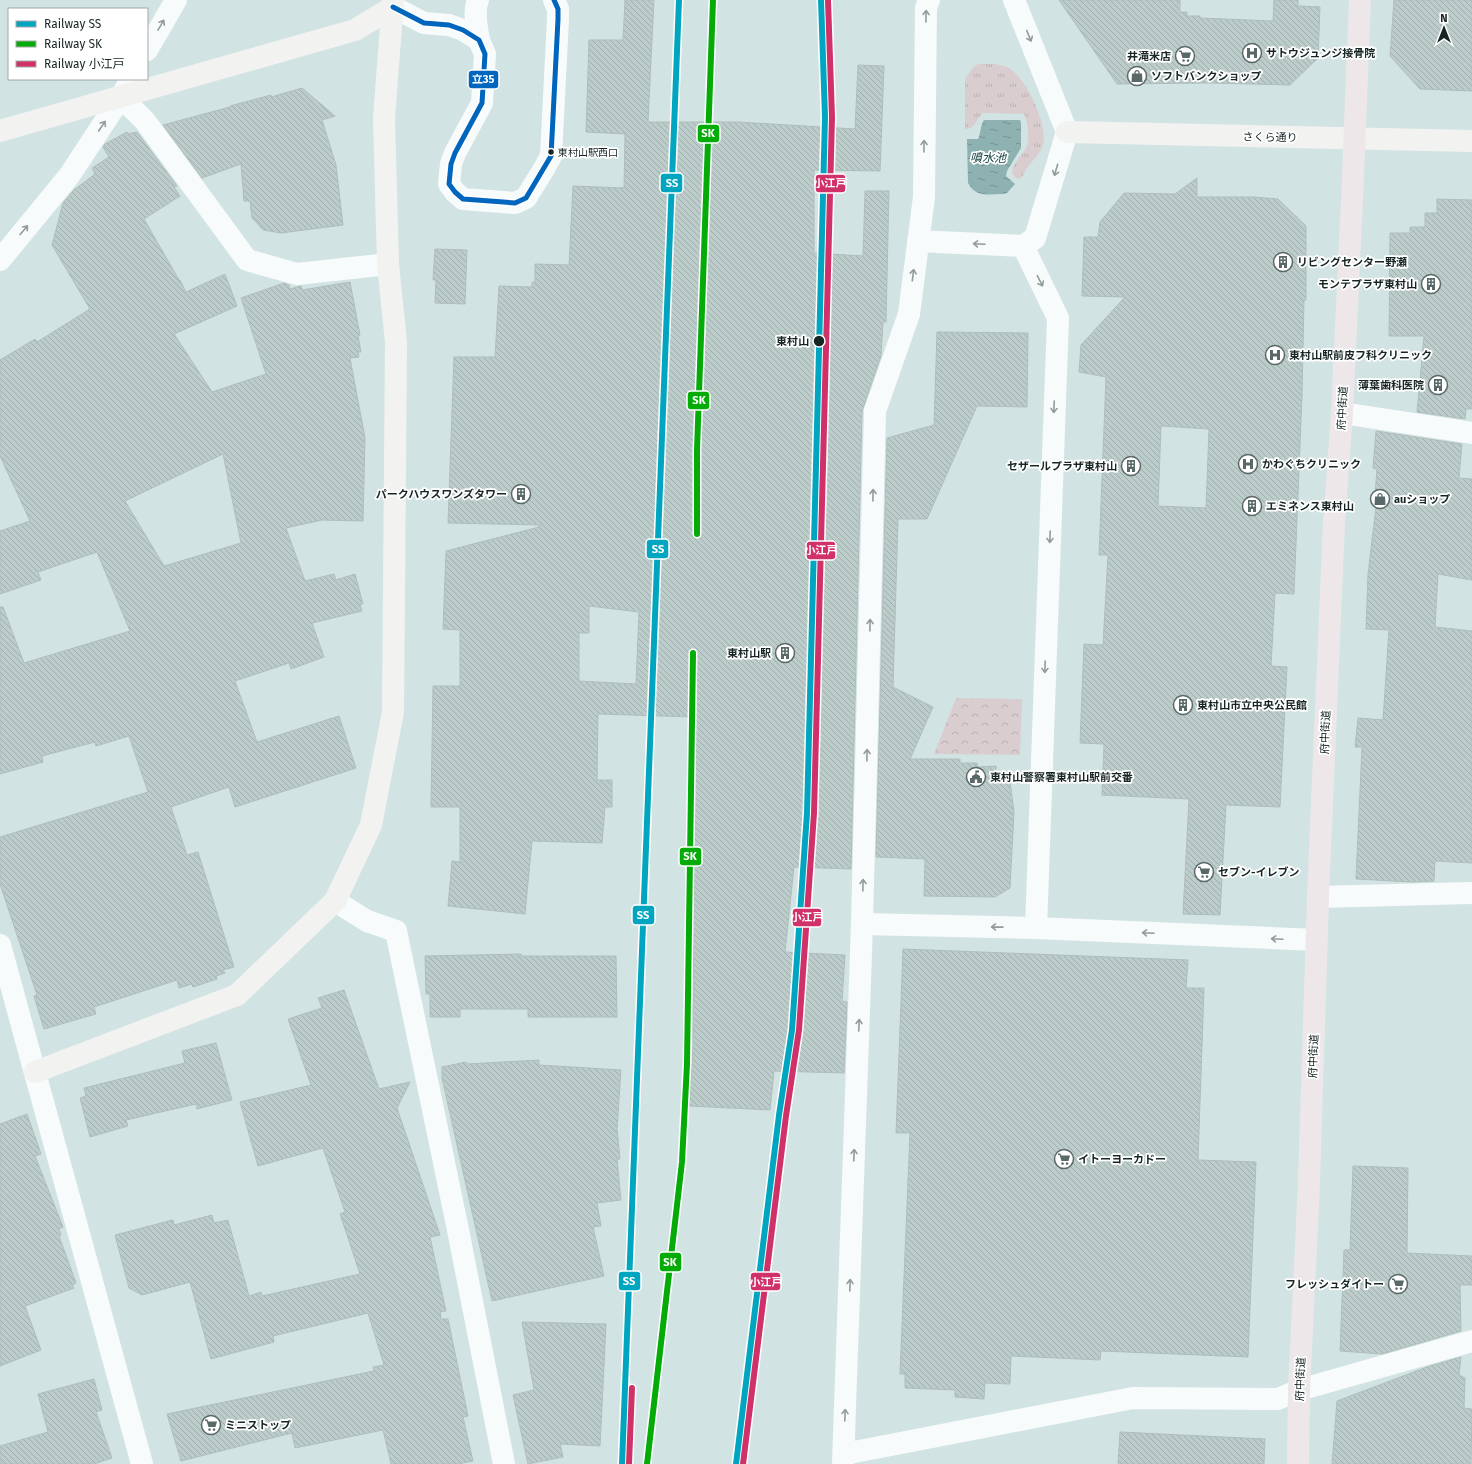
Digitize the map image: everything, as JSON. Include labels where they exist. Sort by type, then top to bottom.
[{"type":"main road","name":"府中街道","points":[[1298,1464],[1299,1390],[1310,1183],[1316,940],[1334,523],[1342,413],[1360,0]]},
{"type":"street","points":[[148,48],[176,0]]},
{"type":"street","points":[[478,0],[476,4],[476,19],[479,40],[485,54],[482,103],[455,153],[451,164],[449,184],[463,199],[514,202],[526,198],[551,156],[558,19],[558,9],[554,0]]},
{"type":"street","points":[[929,0],[926,8],[924,197],[909,314],[875,411],[862,924],[843,1459],[1133,1398],[1278,1398],[1299,1390],[1472,1341]]},
{"type":"street","points":[[918,240],[1023,246],[1035,238],[1067,132],[1014,0]]},
{"type":"street","points":[[398,2],[424,22],[450,25],[463,30],[479,40]]},
{"type":"street","points":[[0,131],[126,88],[355,30],[398,2]]},
{"type":"street","points":[[35,1072],[237,995],[335,901],[371,825],[393,712],[396,342],[388,264],[384,118],[398,2]]},
{"type":"street","points":[[0,260],[69,176],[126,88]]},
{"type":"street","points":[[126,88],[145,121],[247,260],[297,274],[388,264]]},
{"type":"street","name":"さくら通り","points":[[1067,132],[1472,141]]},
{"type":"street","points":[[1023,246],[1058,318],[1036,928]]},
{"type":"street","points":[[1342,413],[1472,434]]},
{"type":"street","points":[[1318,897],[1472,893]]},
{"type":"street","points":[[335,901],[366,921],[396,932],[457,1225],[504,1464]]},
{"type":"street","points":[[862,924],[1036,928],[1316,940]]},
{"type":"street","points":[[0,948],[142,1464]]},
{"type":"green space","points":[[979,64],[1000,65],[1007,67],[1014,72],[1028,90],[1039,113],[1044,136],[1043,145],[1040,152],[1021,178],[1018,179],[1012,172],[1014,164],[1024,152],[1028,141],[1027,121],[1024,114],[983,113],[980,115],[974,126],[969,129],[965,129],[965,79],[974,66]]},
{"type":"green space","points":[[956,698],[1022,699],[1020,755],[934,754]]},
{"type":"water","name":"噴水池","points":[[984,120],[1020,120],[1021,123],[1021,148],[1007,171],[1006,176],[1015,184],[1007,193],[979,193],[971,188],[968,183],[967,139],[978,139]]},
{"type":"building","points":[[625,0],[654,0],[648,122],[738,122],[855,129],[858,65],[884,66],[880,171],[814,170],[814,253],[863,256],[865,191],[889,191],[886,322],[883,322],[881,356],[862,411],[851,869],[794,867],[785,952],[845,955],[842,1001],[847,1002],[844,1073],[774,1071],[770,1110],[689,1106],[693,1048],[694,717],[598,714],[597,780],[612,780],[612,807],[605,807],[602,843],[532,841],[525,914],[448,906],[452,861],[460,862],[460,807],[431,807],[433,686],[460,686],[460,630],[443,629],[446,551],[539,527],[539,525],[448,523],[454,357],[495,357],[499,286],[532,287],[532,282],[535,282],[535,264],[569,265],[573,186],[624,188],[625,134],[586,132],[589,40],[623,40]],"holes":[[[589,606],[639,612],[636,684],[579,681],[579,633],[589,633]]]},
{"type":"building","points":[[1059,0],[1180,0],[1180,12],[1187,12],[1187,16],[1200,16],[1200,18],[1273,21],[1274,0],[1298,0],[1298,6],[1320,7],[1318,58],[1290,85],[1210,83],[1117,84]]},
{"type":"building","points":[[1394,0],[1472,0],[1472,91],[1420,89],[1390,56]]},
{"type":"building","points":[[302,88],[335,116],[322,120],[336,165],[343,225],[281,233],[263,230],[252,218],[250,201],[244,201],[241,164],[202,178],[163,125],[271,95],[271,97]]},
{"type":"building","points":[[127,132],[128,134],[137,132],[177,186],[174,187],[180,196],[144,219],[186,292],[225,274],[237,306],[174,334],[212,392],[266,374],[241,298],[284,283],[289,285],[290,289],[301,286],[302,290],[350,282],[360,335],[358,336],[361,352],[358,352],[359,357],[350,358],[365,438],[363,521],[322,520],[286,528],[305,581],[334,574],[336,580],[355,574],[363,604],[360,604],[362,611],[312,623],[324,657],[291,669],[289,663],[235,681],[257,742],[339,716],[356,768],[235,807],[229,787],[171,807],[187,855],[198,852],[234,967],[223,970],[225,973],[216,976],[217,979],[193,987],[192,984],[179,988],[177,980],[94,1007],[96,1014],[44,1029],[34,996],[37,995],[0,884],[0,837],[148,792],[129,736],[96,746],[95,742],[42,756],[43,762],[0,774],[0,607],[3,607],[24,663],[130,631],[97,552],[38,572],[41,580],[0,594],[0,531],[30,521],[0,456],[0,360],[35,339],[37,342],[90,309],[52,245],[63,203],[74,190],[95,174],[92,168],[109,157],[103,147],[105,144]],"holes":[[[223,454],[241,543],[164,566],[125,501]]]},
{"type":"building","points":[[1197,178],[1197,197],[1254,197],[1278,199],[1306,226],[1306,300],[1304,300],[1302,396],[1294,594],[1275,593],[1271,666],[1287,667],[1280,807],[1226,805],[1220,915],[1183,914],[1189,799],[1102,795],[1104,744],[1080,743],[1084,644],[1103,645],[1108,555],[1099,555],[1106,377],[1079,372],[1081,345],[1125,297],[1082,296],[1084,237],[1098,237],[1100,222],[1124,193],[1175,194]],"holes":[[[1161,426],[1209,429],[1206,508],[1158,506]]]},
{"type":"building","name":"モンテプラザ東村山","points":[[1437,199],[1472,200],[1472,409],[1466,409],[1465,419],[1417,412],[1424,336],[1389,336],[1390,233],[1410,233],[1410,227],[1425,227],[1425,213],[1437,213]]},
{"type":"building","points":[[435,249],[467,250],[465,304],[435,303],[436,280],[433,280]]},
{"type":"building","points":[[937,332],[1028,333],[1027,407],[977,406],[927,519],[898,519],[893,687],[933,707],[910,759],[960,759],[960,763],[977,763],[978,767],[996,766],[996,774],[1009,774],[1014,812],[1010,888],[995,897],[924,896],[925,859],[876,857],[887,438],[934,425]]},
{"type":"building","points":[[1376,431],[1462,444],[1459,478],[1472,479],[1472,580],[1438,574],[1435,627],[1472,631],[1472,863],[1435,861],[1434,881],[1412,882],[1356,879],[1362,747],[1355,747],[1358,718],[1383,720],[1389,630],[1366,629],[1368,574],[1376,507],[1374,507],[1377,469],[1373,468]]},
{"type":"building","points":[[903,949],[1188,960],[1186,988],[1204,988],[1198,1160],[1256,1162],[1248,1357],[1101,1351],[1100,1360],[1011,1356],[1010,1384],[985,1383],[984,1399],[955,1397],[955,1390],[905,1388],[905,1374],[900,1374],[910,1133],[896,1133]]},
{"type":"building","points":[[521,954],[521,956],[616,956],[617,1017],[528,1017],[528,1009],[460,1009],[460,1017],[430,1017],[430,994],[426,994],[425,956]]},
{"type":"building","points":[[344,990],[379,1089],[410,1082],[397,1108],[440,1235],[430,1237],[446,1311],[440,1312],[441,1319],[448,1319],[468,1416],[463,1417],[473,1461],[458,1464],[391,1464],[383,1430],[295,1448],[292,1433],[181,1461],[167,1414],[374,1371],[373,1367],[384,1365],[368,1313],[273,1336],[274,1342],[211,1359],[190,1282],[142,1295],[129,1288],[115,1235],[173,1220],[174,1225],[212,1215],[214,1223],[228,1220],[249,1296],[261,1292],[262,1296],[360,1274],[340,1214],[345,1212],[323,1148],[258,1166],[240,1102],[311,1085],[288,1019],[322,1008],[318,998]]},
{"type":"building","points":[[216,1043],[232,1100],[197,1109],[196,1104],[126,1120],[128,1126],[90,1137],[80,1098],[86,1096],[84,1088],[185,1063],[182,1051]]},
{"type":"building","points":[[539,1060],[539,1065],[621,1070],[617,1129],[620,1159],[617,1159],[621,1200],[597,1203],[601,1226],[593,1227],[604,1276],[492,1301],[442,1078],[442,1067],[466,1062],[467,1064]]},
{"type":"building","points":[[27,1114],[41,1154],[35,1156],[63,1227],[59,1229],[61,1235],[59,1236],[76,1283],[72,1285],[74,1288],[25,1306],[41,1350],[0,1366],[0,1124]]},
{"type":"building","points":[[1353,1166],[1408,1168],[1407,1253],[1472,1256],[1472,1285],[1460,1285],[1461,1331],[1382,1354],[1340,1351],[1344,1250],[1350,1250]]},
{"type":"building","points":[[522,1322],[606,1324],[600,1446],[560,1444],[563,1457],[528,1464],[513,1395],[534,1390]]},
{"type":"building","points":[[1461,1357],[1459,1375],[1465,1378],[1464,1408],[1472,1409],[1471,1464],[1332,1464],[1337,1401],[1427,1367]]},
{"type":"building","points":[[94,1379],[102,1410],[96,1412],[112,1458],[94,1464],[0,1464],[0,1446],[48,1432],[38,1394]]},
{"type":"building","points":[[1120,1432],[1265,1439],[1264,1464],[1118,1464]]},
{"type":"rail line","name":"SS","points":[[622,1464],[679,0]]},
{"type":"rail line","name":"SK","points":[[697,534],[697,450],[713,0]]},
{"type":"rail line","name":"SS","points":[[736,1464],[779,1115],[792,1030],[807,813],[825,117],[821,0]]},
{"type":"rail line","name":"小江戸","points":[[743,1464],[786,1116],[799,1030],[814,813],[832,117],[828,0]]},
{"type":"rail line","name":"SK","points":[[647,1464],[682,1162],[687,1064],[693,653]]},
{"type":"rail line","name":"小江戸","points":[[629,1464],[632,1388]]},
{"type":"transit line","name":"立35","points":[[393,7],[424,23],[449,25],[463,30],[479,40],[485,54],[482,103],[455,153],[451,164],[449,184],[463,199],[515,203],[526,198],[551,156],[558,19],[558,9],[554,0]]},
{"type":"place","name":"サトウジュンジ接骨院","points":[[1252,53]]},
{"type":"place","name":"井滝米店","points":[[1185,56]]},
{"type":"place","name":"ソフトバンクショップ","points":[[1137,76]]},
{"type":"place","name":"東村山駅西口","points":[[551,152]]},
{"type":"place","name":"リビングセンター野瀬","points":[[1283,262]]},
{"type":"place","name":"モンテプラザ東村山","points":[[1431,284]]},
{"type":"place","name":"東村山","points":[[819,341]]},
{"type":"place","name":"東村山駅前皮フ科クリニック","points":[[1275,355]]},
{"type":"place","name":"薄葉歯科医院","points":[[1438,385]]},
{"type":"place","name":"かわぐちクリニック","points":[[1248,464]]},
{"type":"place","name":"セザールプラザ東村山","points":[[1131,466]]},
{"type":"place","name":"パークハウスワンズタワー","points":[[521,494]]},
{"type":"place","name":"auショップ","points":[[1380,499]]},
{"type":"place","name":"エミネンス東村山","points":[[1252,506]]},
{"type":"place","name":"東村山駅","points":[[785,653]]},
{"type":"place","name":"東村山市立中央公民館","points":[[1183,705]]},
{"type":"place","name":"東村山警察署東村山駅前交番","points":[[976,777]]},
{"type":"place","name":"セブン-イレブン","points":[[1204,872]]},
{"type":"place","name":"イトーヨーカドー","points":[[1064,1159]]},
{"type":"place","name":"フレッシュダイトー","points":[[1398,1284]]},
{"type":"place","name":"ミニストップ","points":[[211,1425]]}]
